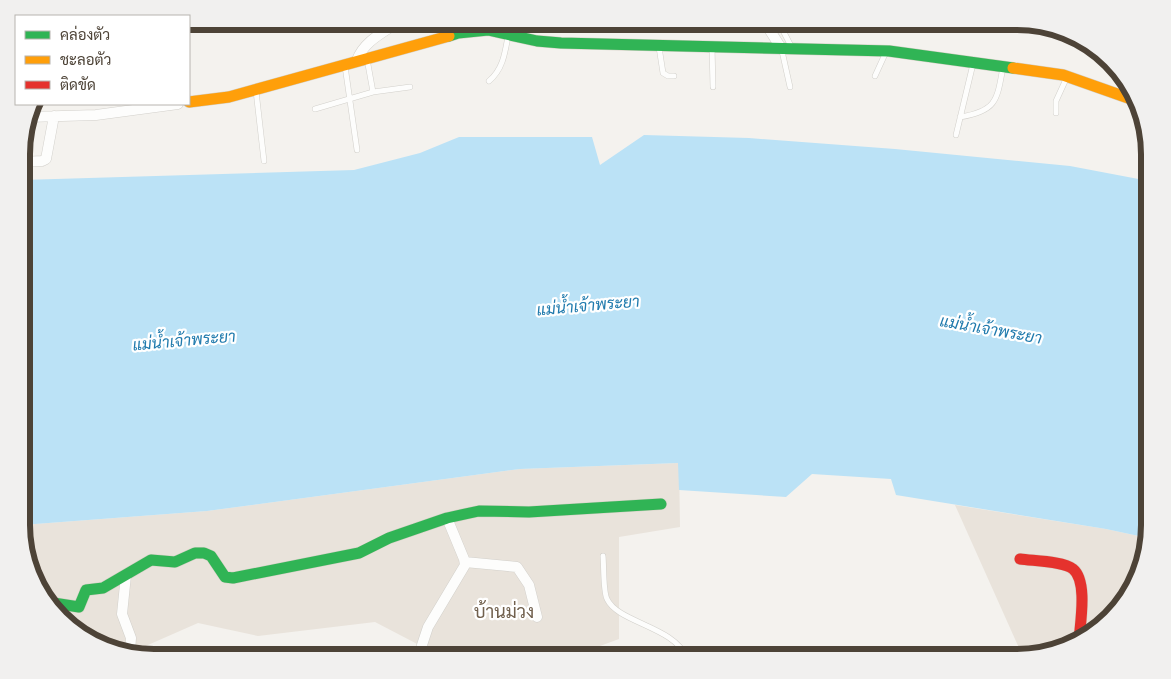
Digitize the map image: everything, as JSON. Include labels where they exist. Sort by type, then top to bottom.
[{"type":"street","points":[[362,60],[360,53],[365,45],[387,30]]},
{"type":"street","points":[[190,102],[229,97],[255,88],[458,33],[483,30],[561,43],[886,51],[1068,76],[1127,98]]},
{"type":"street","points":[[772,30],[787,48]]},
{"type":"street","points":[[36,117],[96,115],[115,108],[162,105]]},
{"type":"street","points":[[30,162],[46,159],[54,116]]},
{"type":"street","points":[[58,604],[79,607],[86,590],[104,588],[151,560],[175,562],[195,553],[204,553],[211,556],[225,577],[233,578],[359,553],[390,538],[447,518],[479,511],[529,512],[660,504]]},
{"type":"street","points":[[423,649],[426,630],[465,562],[447,518]]},
{"type":"street","points":[[1020,559],[1065,566],[1073,570],[1080,577],[1079,632]]},
{"type":"street","points":[[465,562],[517,567],[529,585],[537,616]]},
{"type":"street","points":[[126,575],[122,614],[131,638],[130,647]]},
{"type":"lane","points":[[781,30],[787,48],[790,87]]},
{"type":"lane","points":[[489,81],[497,72],[504,59],[509,35]]},
{"type":"lane","points":[[659,46],[663,73],[668,76],[674,76]]},
{"type":"lane","points":[[712,47],[713,87]]},
{"type":"lane","points":[[874,76],[886,51]]},
{"type":"lane","points":[[362,60],[373,92]]},
{"type":"lane","points":[[956,136],[973,63]]},
{"type":"lane","points":[[345,64],[357,150]]},
{"type":"lane","points":[[960,117],[976,113],[990,106],[995,101],[1003,67]]},
{"type":"lane","points":[[1056,113],[1056,101],[1068,76]]},
{"type":"lane","points":[[315,109],[373,92],[410,87]]},
{"type":"lane","points":[[255,88],[264,161]]},
{"type":"lane","points":[[603,556],[606,598],[614,609],[669,637],[683,649]]},
{"type":"shaded area","points":[[679,463],[680,527],[619,537],[619,639],[592,649],[424,649],[375,622],[258,636],[198,623],[138,648],[106,640],[78,623],[66,613],[51,594],[39,573],[31,541],[30,524],[207,511],[520,469]]},
{"type":"shaded area","points":[[955,505],[1106,529],[1141,536],[1132,573],[1115,601],[1105,613],[1093,623],[1065,640],[1049,645],[1019,649]]},
{"type":"water","name":"แม่น้ำเจ้าพระยา","points":[[644,135],[749,138],[895,149],[1070,166],[1141,179],[1141,536],[1106,529],[896,495],[891,479],[812,474],[786,497],[679,490],[678,463],[520,469],[207,511],[30,524],[30,180],[354,170],[420,153],[459,137],[592,137],[600,165]]},
{"type":"traffic: fast","points":[[449,36],[458,33],[488,30],[537,41],[561,43],[889,51],[1013,68]]},
{"type":"traffic: fast","points":[[58,604],[79,607],[86,590],[103,588],[151,560],[175,562],[195,553],[204,553],[211,556],[225,577],[233,578],[359,553],[389,538],[447,518],[479,511],[529,512],[661,504]]},
{"type":"traffic: slow","points":[[190,102],[229,97],[449,36]]},
{"type":"traffic: slow","points":[[1013,68],[1063,75],[1127,98]]},
{"type":"traffic: jam","points":[[1020,559],[1062,564],[1073,569],[1078,575],[1082,593],[1080,632]]},
{"type":"district","name":"บ้านม่วง","points":[[504,611]]}]
